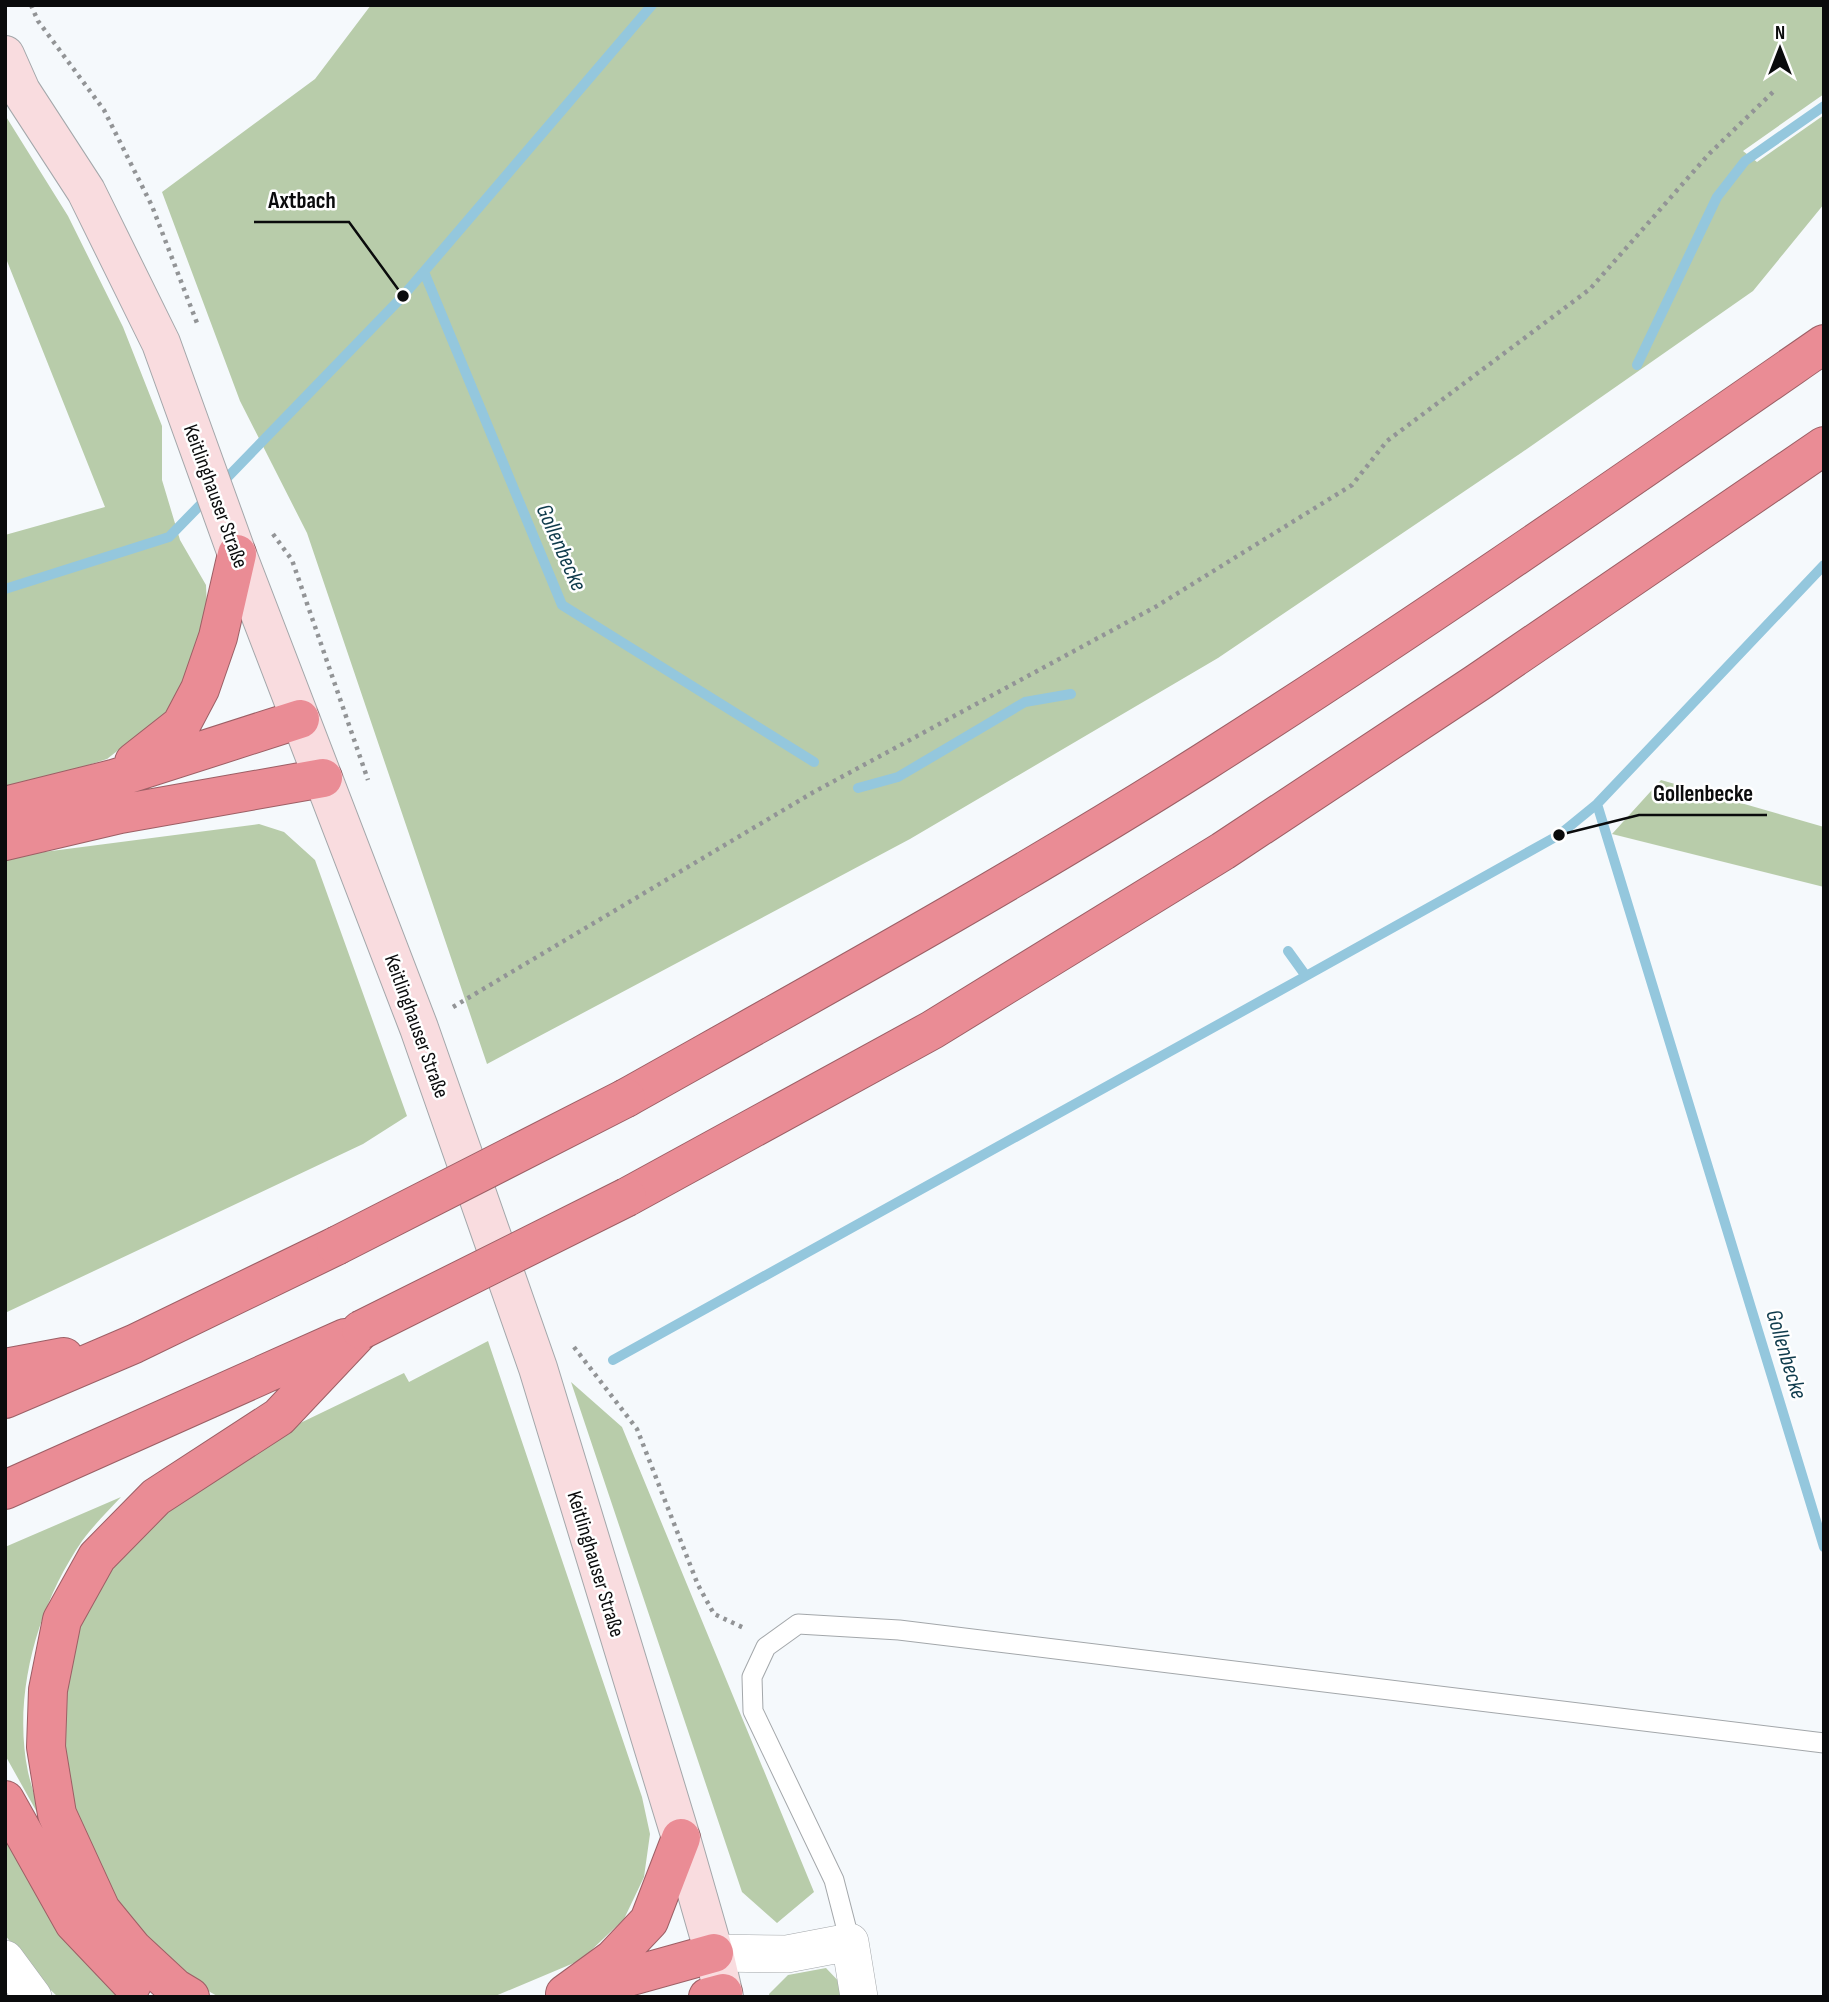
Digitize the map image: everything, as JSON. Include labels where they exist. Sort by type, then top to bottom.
[{"type":"highway","points":[[5,1399],[134,1344],[337,1246],[626,1098],[1000,887],[1202,763],[1436,612],[1824,344]]},
{"type":"highway","points":[[5,1490],[361,1330],[626,1198],[932,1030],[1223,851],[1477,683],[1824,446]]},
{"type":"highway","points":[[113,779],[181,725],[200,689],[218,637],[231,537]]},
{"type":"highway","points":[[5,806],[113,779],[300,719]]},
{"type":"highway","points":[[5,841],[120,814],[323,778]]},
{"type":"highway","points":[[190,1997],[175,1988],[133,1949],[101,1910],[57,1814],[46,1747],[48,1690],[62,1619],[97,1557],[156,1497],[279,1418],[361,1330]]},
{"type":"highway","points":[[5,1368],[134,1344]]},
{"type":"highway","points":[[5,1800],[74,1923],[146,1997]]},
{"type":"highway","points":[[561,1995],[613,1959],[649,1921],[681,1838]]},
{"type":"highway","points":[[561,1995],[714,1953]]},
{"type":"main road","name":"Keitlinghauser Straße","points":[[5,55],[13,84],[86,191],[161,344],[231,537],[419,1028],[538,1368],[681,1838],[714,1953],[718,1995]]},
{"type":"street","points":[[714,1953],[787,1954],[850,1942],[859,1997]]},
{"type":"street","points":[[718,1995],[787,1954]]},
{"type":"street","points":[[5,1959],[33,1997]]},
{"type":"lane","points":[[850,1942],[834,1880],[753,1711],[752,1676],[766,1647],[798,1624],[899,1630],[1824,1742]]},
{"type":"path","points":[[31,5],[38,20],[104,110],[152,206],[202,335]]},
{"type":"path","points":[[419,1028],[812,793],[1157,606],[1352,485],[1387,441],[1590,289],[1709,154],[1773,92]]},
{"type":"path","points":[[270,530],[292,560],[372,791]]},
{"type":"path","points":[[571,1343],[636,1429],[698,1585],[715,1614],[746,1629],[766,1647]]},
{"type":"green space","points":[[371,5],[1824,5],[1824,94],[1743,151],[1757,162],[1824,115],[1824,204],[1753,291],[1521,453],[1218,658],[910,839],[487,1064],[307,533],[240,401],[162,192],[315,79]]},
{"type":"green space","points":[[5,115],[68,216],[123,327],[162,426],[162,480],[180,540],[206,585],[208,632],[172,708],[107,759],[5,792],[5,535],[105,507],[5,256]]},
{"type":"green space","points":[[1661,780],[1824,827],[1824,887],[1612,834]]},
{"type":"green space","points":[[259,824],[284,832],[315,860],[407,1116],[363,1144],[5,1313],[5,857]]},
{"type":"green space","points":[[488,1341],[642,1797],[650,1834],[644,1877],[624,1919],[581,1960],[493,1997],[219,1997],[176,1973],[101,1887],[69,1814],[62,1692],[79,1628],[112,1566],[144,1527],[294,1426],[404,1373],[409,1382]]},
{"type":"green space","points":[[571,1382],[622,1427],[814,1892],[777,1923],[742,1892]]},
{"type":"green space","points":[[121,1497],[86,1535],[66,1566],[41,1622],[32,1652],[26,1682],[24,1743],[28,1772],[43,1823],[5,1755],[5,1547]]},
{"type":"green space","points":[[5,1824],[128,1997],[58,1997],[40,1980],[5,1935]]},
{"type":"green space","points":[[826,1968],[844,1987],[844,1997],[770,1997],[769,1994],[788,1975]]},
{"type":"waterway","points":[[220,485],[403,296],[652,5]]},
{"type":"waterway","points":[[1637,365],[1717,197],[1745,161],[1824,106]]},
{"type":"waterway","name":"Gollenbecke","points":[[424,272],[562,605],[814,762]]},
{"type":"waterway","points":[[5,589],[169,537],[208,497]]},
{"type":"waterway","name":"Gollenbecke","points":[[1288,951],[1306,976],[1559,835],[1597,804],[1824,565]]},
{"type":"waterway","name":"Gollenbecke","points":[[858,788],[898,777],[1025,702],[1071,694]]},
{"type":"waterway","name":"Gollenbecke","points":[[1597,804],[1824,1547]]},
{"type":"waterway","points":[[613,1360],[1306,976]]},
{"type":"place","name":"Axtbach","points":[[403,296]]},
{"type":"place","name":"Gollenbecke","points":[[1559,835]]}]
